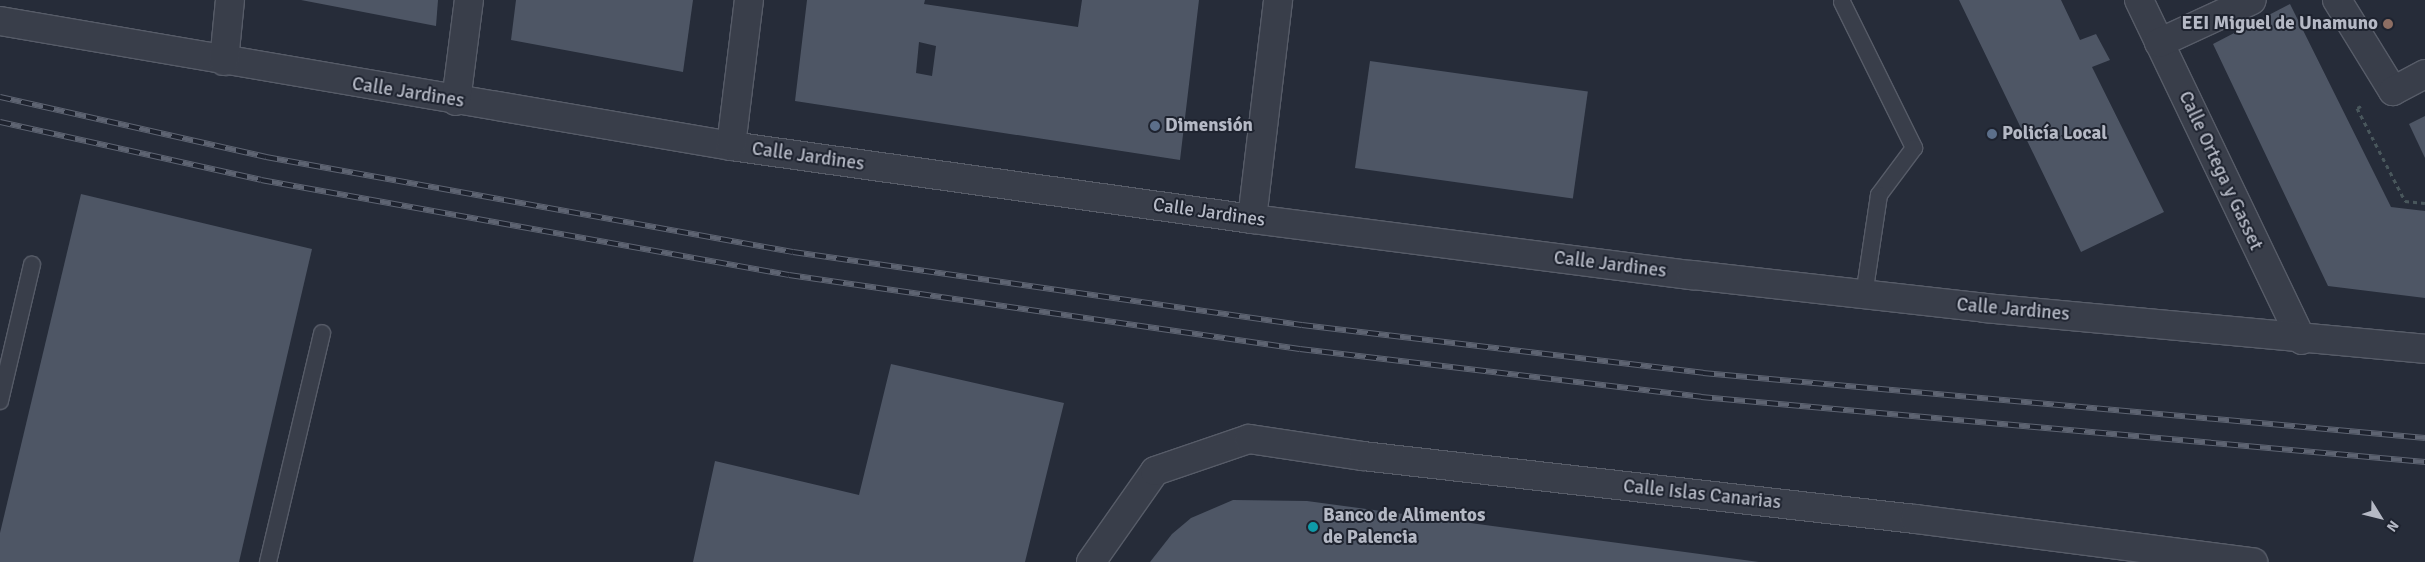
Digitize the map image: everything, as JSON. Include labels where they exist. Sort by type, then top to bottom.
[{"type":"street","points":[[224,61],[230,0]]},
{"type":"street","points":[[456,101],[469,0]]},
{"type":"street","points":[[731,146],[749,0]]},
{"type":"street","points":[[1252,219],[1278,0]]},
{"type":"street","name":"Calle Ortega y Gasset","points":[[2139,0],[2302,340]]},
{"type":"street","points":[[2159,43],[2252,0]]},
{"type":"street","points":[[2337,0],[2392,91],[2425,74]]},
{"type":"street","name":"Calle Jardines","points":[[0,21],[456,101],[731,146],[1252,219],[1864,295],[2302,340],[2425,349]]},
{"type":"street","name":"Calle Islas Canarias","points":[[1091,562],[1155,471],[1248,439],[1363,456],[1915,519],[2253,562]]},
{"type":"lane","points":[[1842,2],[1914,148],[1879,195],[1864,295]]},
{"type":"lane","points":[[0,401],[32,265]]},
{"type":"lane","points":[[268,562],[322,333]]},
{"type":"path","points":[[2392,91],[2357,108],[2405,201],[2425,203]]},
{"type":"building","points":[[301,0],[438,0],[436,26]]},
{"type":"building","points":[[516,0],[693,0],[683,72],[511,40]]},
{"type":"building","points":[[807,0],[925,0],[924,4],[1078,27],[1082,0],[1199,0],[1180,160],[795,101]],"holes":[[[919,42],[936,46],[932,76],[916,73]]]},
{"type":"building","points":[[1959,0],[2061,0],[2080,40],[2096,34],[2110,60],[2092,67],[2164,212],[2081,252]]},
{"type":"building","points":[[2290,4],[2391,207],[2425,211],[2425,298],[2328,286],[2213,44]]},
{"type":"building","points":[[1370,61],[1588,92],[1573,199],[1355,168]]},
{"type":"building","points":[[2425,116],[2425,158],[2409,124]]},
{"type":"building","points":[[81,194],[312,249],[239,562],[0,562],[0,533]]},
{"type":"building","points":[[891,364],[1064,403],[1025,562],[693,562],[715,461],[859,495]]},
{"type":"building","name":"Banco de Alimentos de Palencia","points":[[1233,500],[1307,501],[1759,562],[1150,562],[1172,534],[1191,518]]},
{"type":"railway","points":[[0,97],[266,157],[793,252],[1302,325],[1703,373],[2425,438]]},
{"type":"railway","points":[[0,122],[261,180],[789,275],[1300,349],[1701,397],[2425,462]]},
{"type":"place","name":"EEI Miguel de Unamuno","points":[[2388,24]]},
{"type":"place","name":"Dimensión","points":[[1155,126]]},
{"type":"place","name":"Policía Local","points":[[1992,134]]},
{"type":"place","name":"Banco de Alimentos de Palencia","points":[[1313,527]]}]
